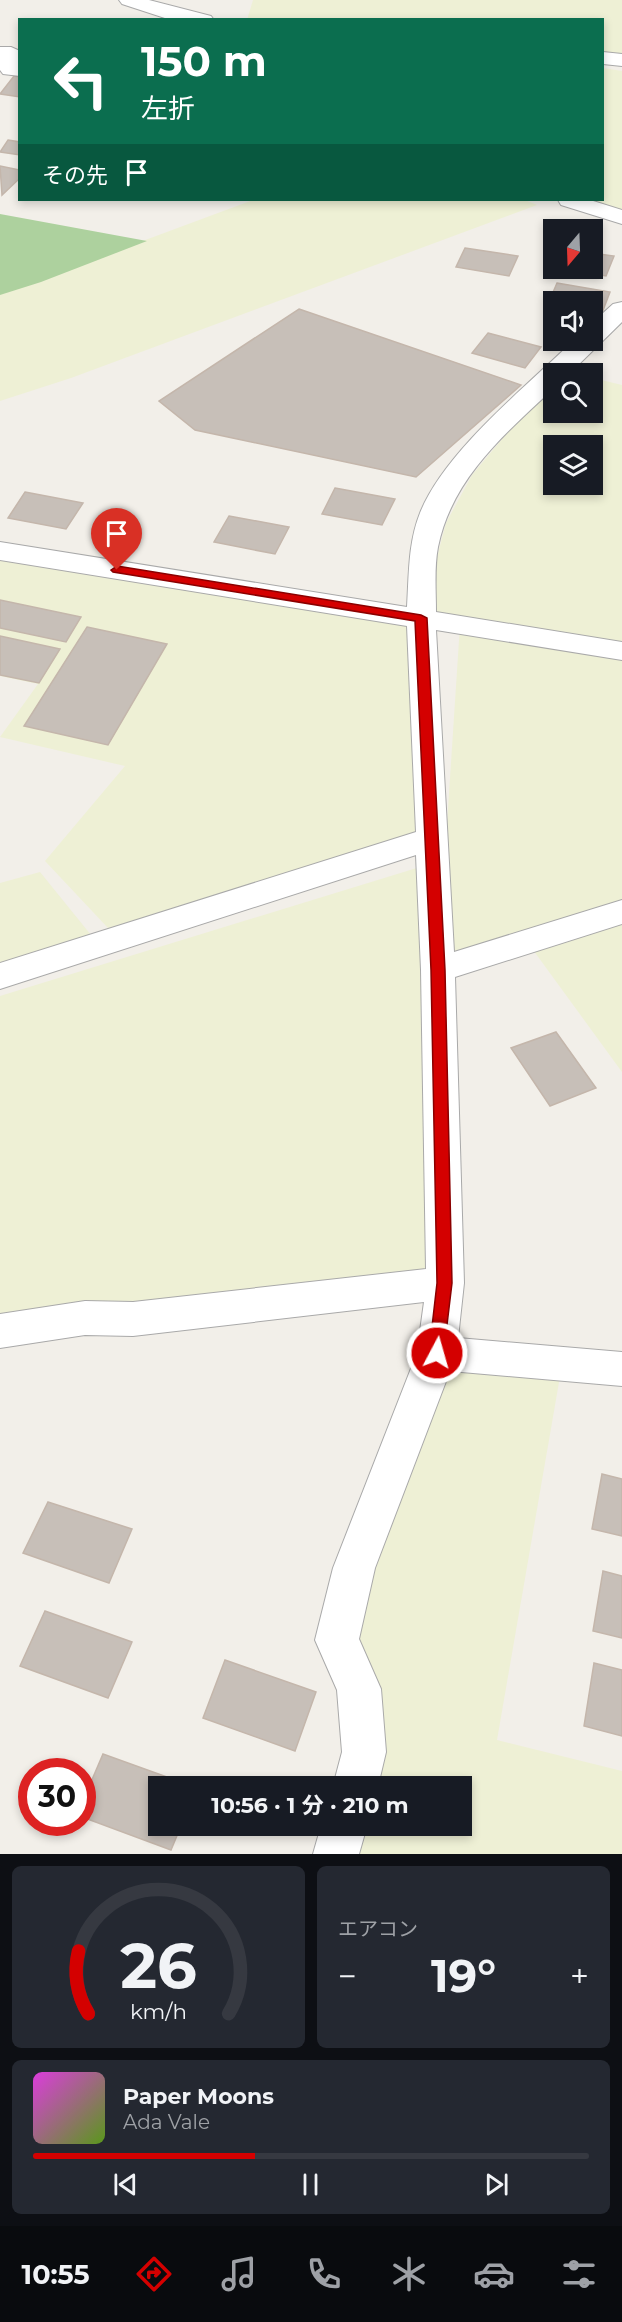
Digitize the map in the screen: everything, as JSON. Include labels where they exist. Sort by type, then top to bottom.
[{"type":"street","points":[[129,0],[194,18]]},
{"type":"street","points":[[0,53],[10,53],[10,70],[18,70]]},
{"type":"street","points":[[604,58],[622,60]]},
{"type":"street","points":[[572,201],[622,217]]},
{"type":"street","points":[[603,327],[622,309]]},
{"type":"street","points":[[565,363],[578,351]]},
{"type":"street","points":[[358,1776],[364,1752],[359,1689],[337,1640],[354,1568],[437,1353],[445,1283],[438,970],[421,618],[424,549],[434,512],[452,481],[483,441],[543,384]]},
{"type":"street","points":[[0,551],[622,651]]},
{"type":"street","points":[[0,976],[431,839]]},
{"type":"street","points":[[438,970],[622,912]]},
{"type":"street","points":[[0,1331],[85,1318],[133,1319],[445,1283]]},
{"type":"street","points":[[437,1353],[622,1369]]},
{"type":"street","points":[[336,1854],[341,1836]]},
{"type":"green space","points":[[253,0],[622,0],[622,55],[604,54],[604,18],[248,18]]},
{"type":"green space","points":[[604,68],[622,71],[622,214],[587,201],[604,201]]},
{"type":"green space","points":[[250,201],[527,201],[537,205],[71,378],[0,401],[0,294]]},
{"type":"green space","points":[[0,214],[147,241],[41,282],[0,295]]},
{"type":"green space","points":[[603,380],[622,385],[622,1072],[528,943],[438,970],[445,1283],[0,1341],[0,996],[433,863],[438,962],[460,625],[422,619],[431,839],[108,928],[45,861],[125,766],[0,737],[38,684],[0,676],[0,551],[421,618],[446,523],[472,475],[513,426],[543,399],[543,423],[603,423]]},
{"type":"green space","points":[[40,872],[91,935],[0,963],[0,883]]},
{"type":"green space","points":[[437,1353],[562,1365],[497,1740],[622,1771],[622,1854],[336,1854],[341,1836],[472,1836],[472,1776],[358,1776],[364,1752],[337,1640]]},
{"type":"building","points":[[14,76],[18,77],[18,97],[0,94]]},
{"type":"building","points":[[8,140],[18,142],[18,155],[0,152]]},
{"type":"building","points":[[0,166],[18,170],[18,180],[2,195]]},
{"type":"building","points":[[465,248],[518,256],[509,276],[456,267]]},
{"type":"building","points":[[603,254],[614,256],[606,276],[603,275]]},
{"type":"building","points":[[557,283],[610,292],[603,310],[603,291],[554,291]]},
{"type":"building","points":[[299,309],[521,385],[416,477],[195,430],[159,401]]},
{"type":"building","points":[[488,333],[541,347],[525,368],[472,353]]},
{"type":"building","points":[[335,488],[395,499],[382,525],[322,514]]},
{"type":"building","points":[[25,492],[83,503],[66,529],[8,518]]},
{"type":"building","points":[[229,516],[289,527],[275,554],[214,542]]},
{"type":"building","points":[[0,600],[81,617],[66,642],[0,628]]},
{"type":"building","points":[[87,627],[167,644],[108,745],[24,726]]},
{"type":"building","points":[[0,636],[60,649],[39,683],[0,675]]},
{"type":"building","points":[[556,1032],[596,1088],[550,1106],[511,1048]]},
{"type":"building","points":[[602,1474],[622,1479],[622,1536],[592,1529]]},
{"type":"building","points":[[48,1502],[132,1529],[109,1583],[23,1553]]},
{"type":"building","points":[[603,1571],[622,1576],[622,1638],[593,1631]]},
{"type":"building","points":[[45,1611],[132,1642],[108,1698],[20,1666]]},
{"type":"building","points":[[225,1660],[316,1692],[295,1751],[203,1718]]},
{"type":"building","points":[[594,1663],[622,1670],[622,1736],[584,1726]]},
{"type":"building","points":[[103,1754],[164,1776],[148,1776],[148,1836],[177,1836],[171,1850],[96,1822],[96,1770]]},
{"type":"route","points":[[117,570],[421,618],[438,970],[445,1283],[437,1353]]}]
